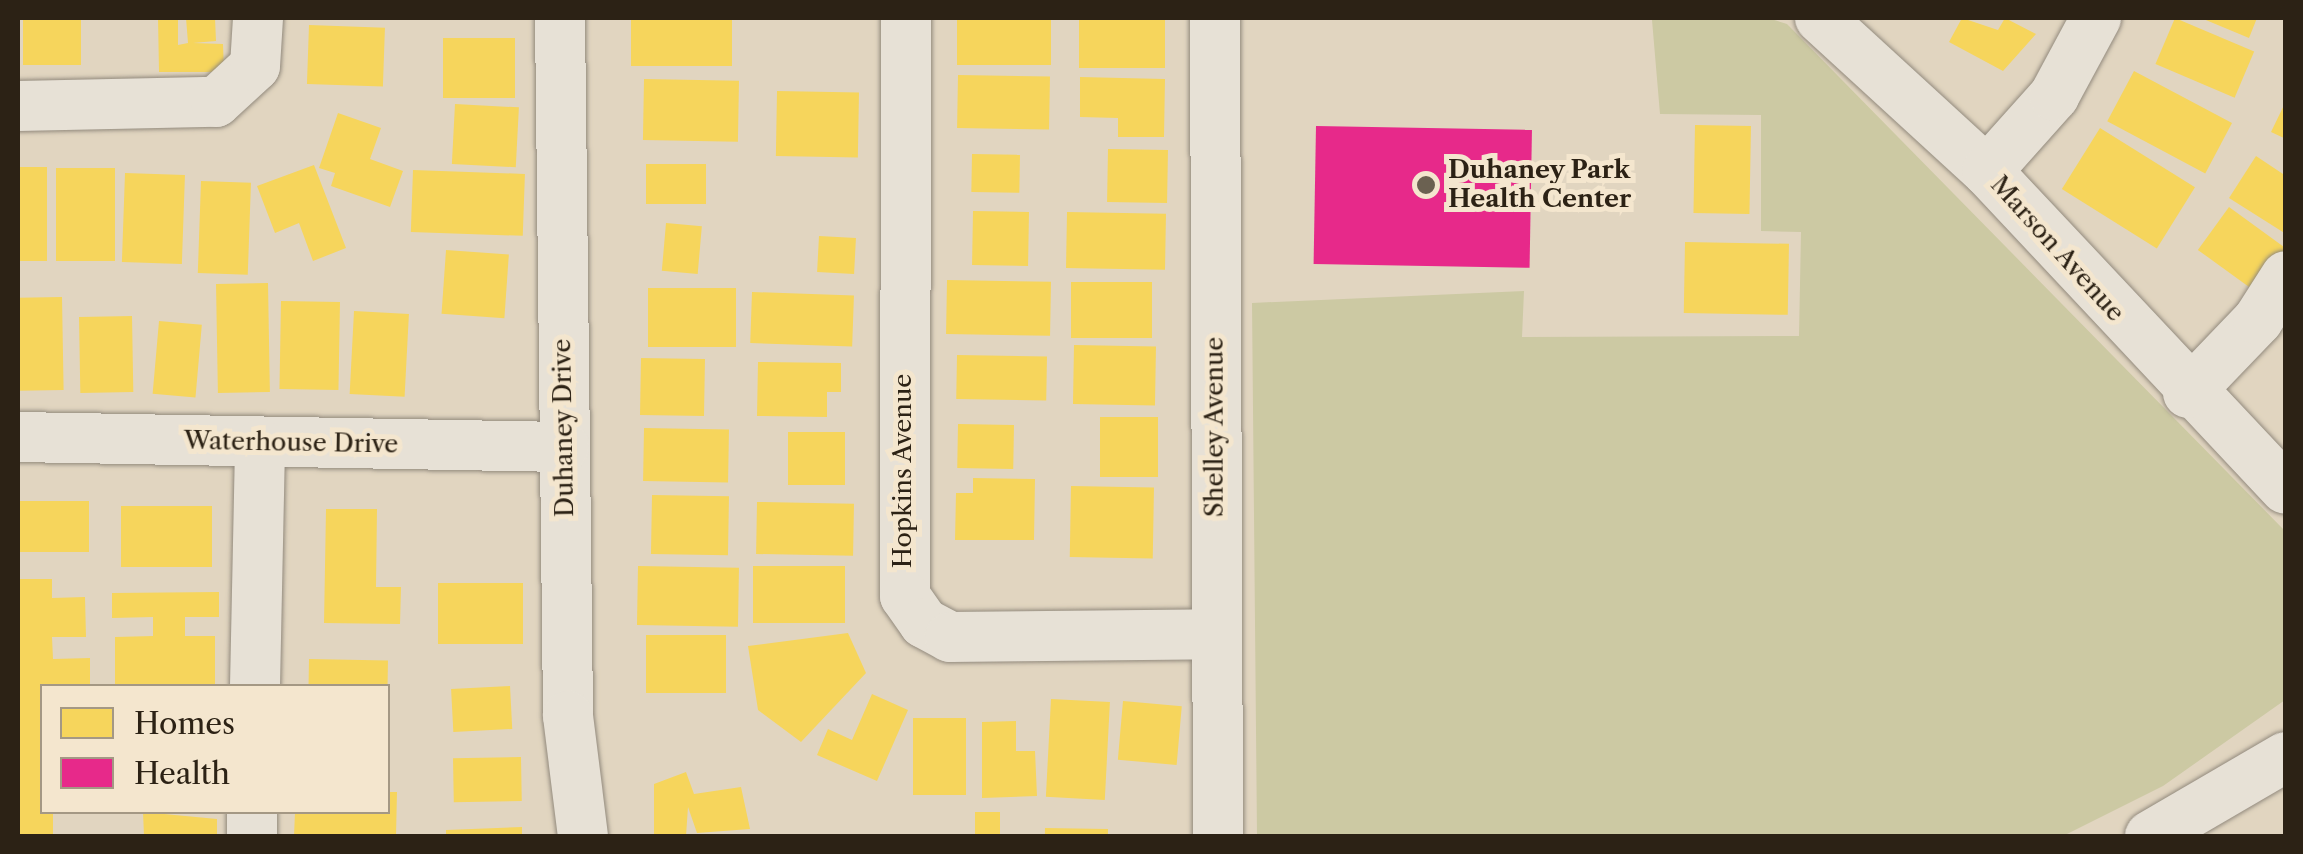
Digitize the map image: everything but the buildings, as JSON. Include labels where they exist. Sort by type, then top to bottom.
[{"type":"street","points":[[18,106],[216,102],[255,66],[258,18]]},
{"type":"street","name":"Duhaney Drive","points":[[560,18],[568,716],[584,836]]},
{"type":"street","name":"Hopkins Avenue","points":[[906,18],[906,596],[924,623],[950,637],[1216,634]]},
{"type":"street","name":"Shelley Avenue","points":[[1214,18],[1218,836]]},
{"type":"street","name":"Marson Avenue","points":[[1820,18],[1987,171],[2188,393],[2286,489]]},
{"type":"street","points":[[1987,171],[2054,96],[2096,18]]},
{"type":"street","points":[[2188,393],[2258,320],[2286,276]]},
{"type":"street","name":"Waterhouse Drive","points":[[18,438],[564,447]]},
{"type":"street","points":[[255,684],[260,444]]},
{"type":"street","points":[[2150,836],[2286,756]]},
{"type":"shaded area","points":[[1768,18],[1787,24],[2285,531],[2285,700],[2163,786],[2063,836],[1257,836],[1252,303],[1524,291],[1522,337],[1799,336],[1801,232],[1761,231],[1761,115],[1660,114],[1652,20]]},
{"type":"place","name":"Duhaney Park Health Center","points":[[1426,185]]}]
